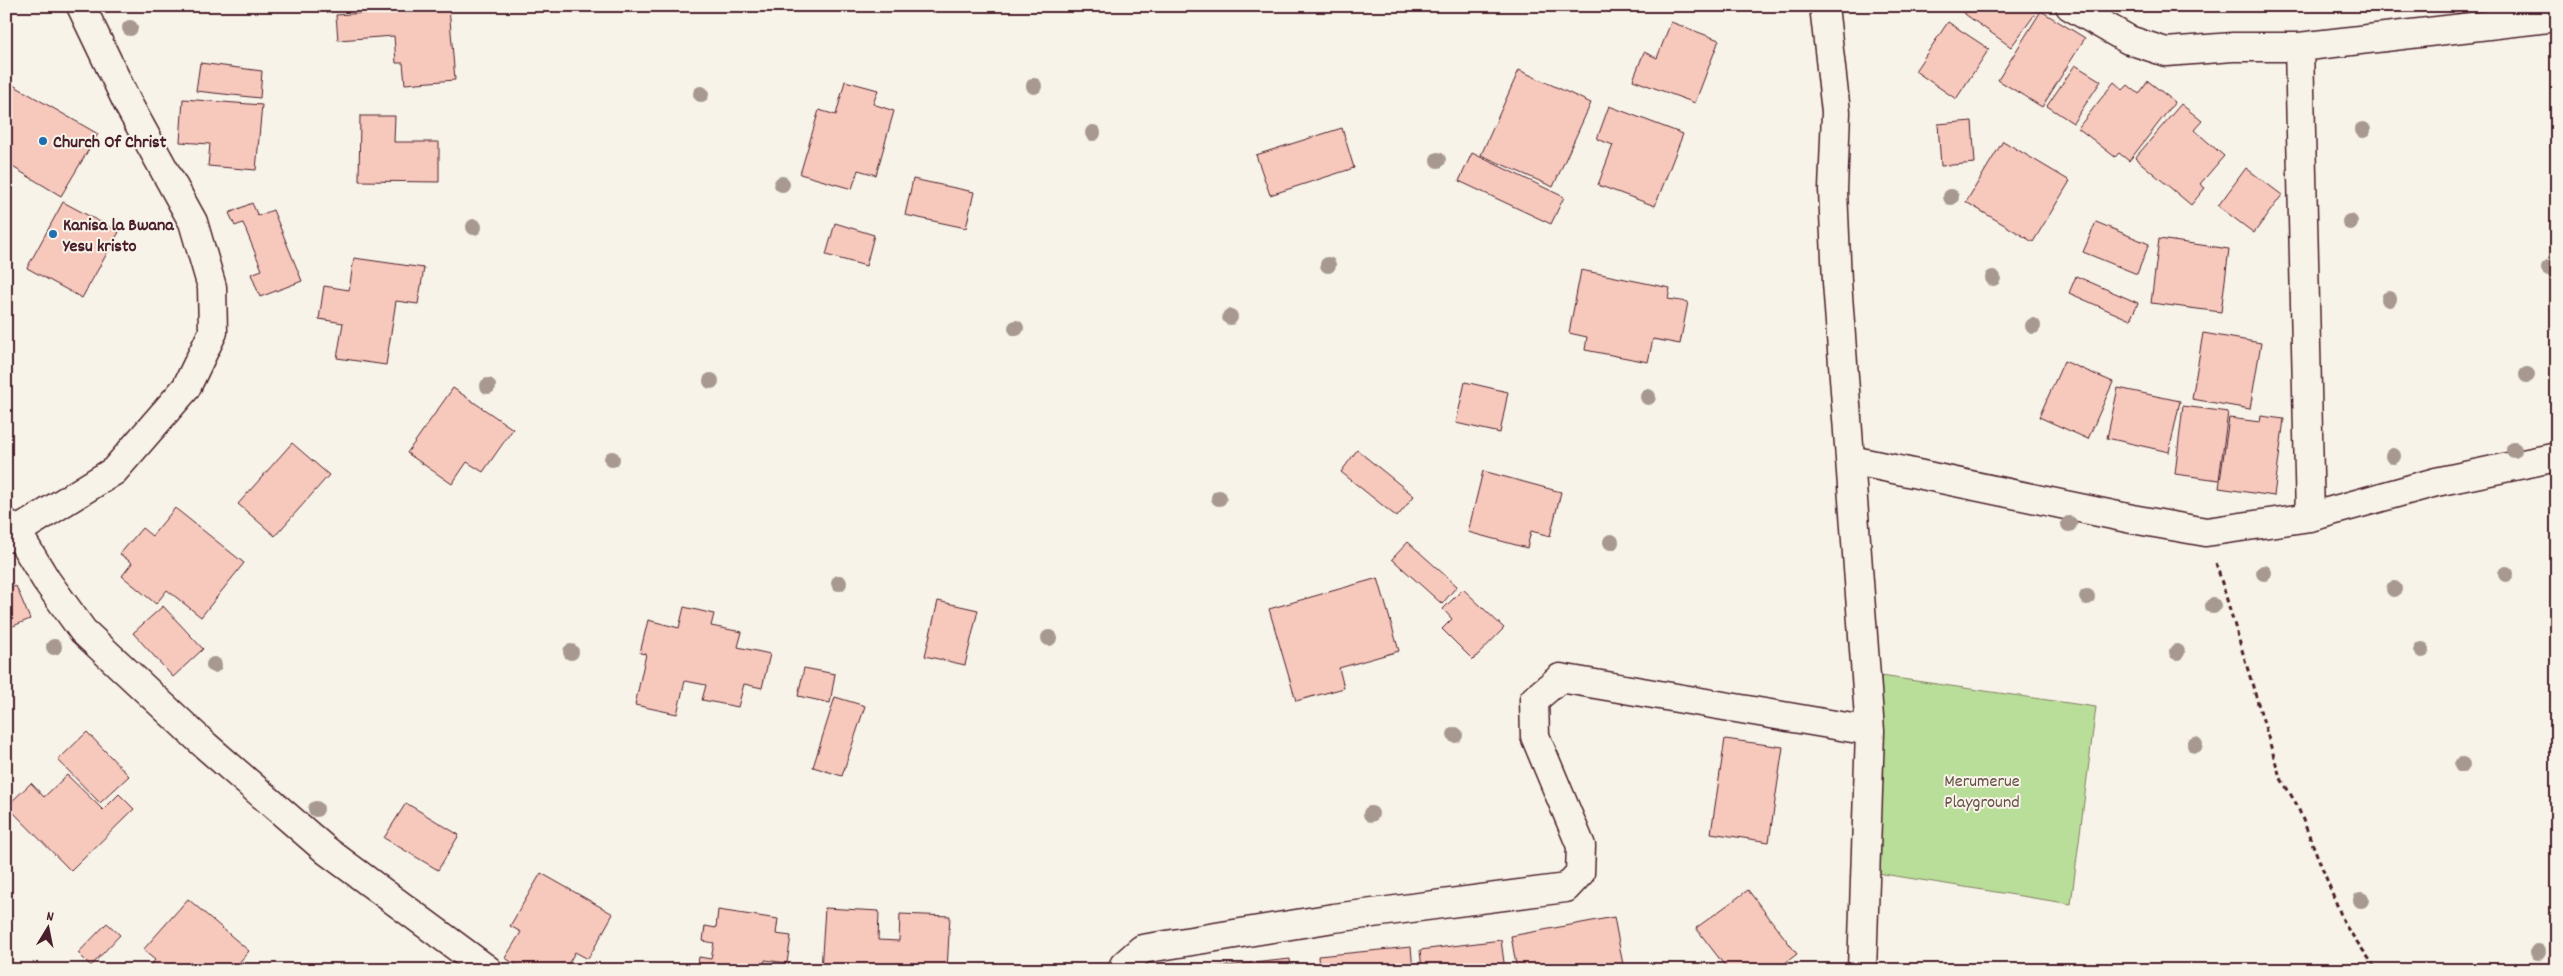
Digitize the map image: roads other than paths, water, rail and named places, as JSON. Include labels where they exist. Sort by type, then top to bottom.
[{"type":"street","points":[[81,6],[128,104],[193,222],[212,287],[213,332],[186,388],[114,471],[10,531],[83,631],[206,746],[327,851],[488,970]]},
{"type":"street","points":[[1824,6],[1836,112],[1833,208],[1836,282],[1851,460],[1870,731],[1862,970]]},
{"type":"street","points":[[2070,6],[2129,40],[2166,52],[2233,47],[2299,47],[2557,17]]},
{"type":"street","points":[[2299,47],[2310,517]]},
{"type":"street","points":[[1851,460],[2132,519],[2206,532],[2310,517],[2436,482],[2557,457]]},
{"type":"street","points":[[1122,970],[1124,965],[1142,949],[1334,918],[1566,888],[1580,873],[1581,846],[1535,736],[1534,718],[1534,700],[1560,678],[1870,731]]},
{"type":"place","name":"Church Of Christ","points":[[43,141]]},
{"type":"place","name":"Kanisa la Bwana Yesu kristo","points":[[53,234]]},
{"type":"park label","name":"Merumerue Playground","points":[[1982,790]]}]
